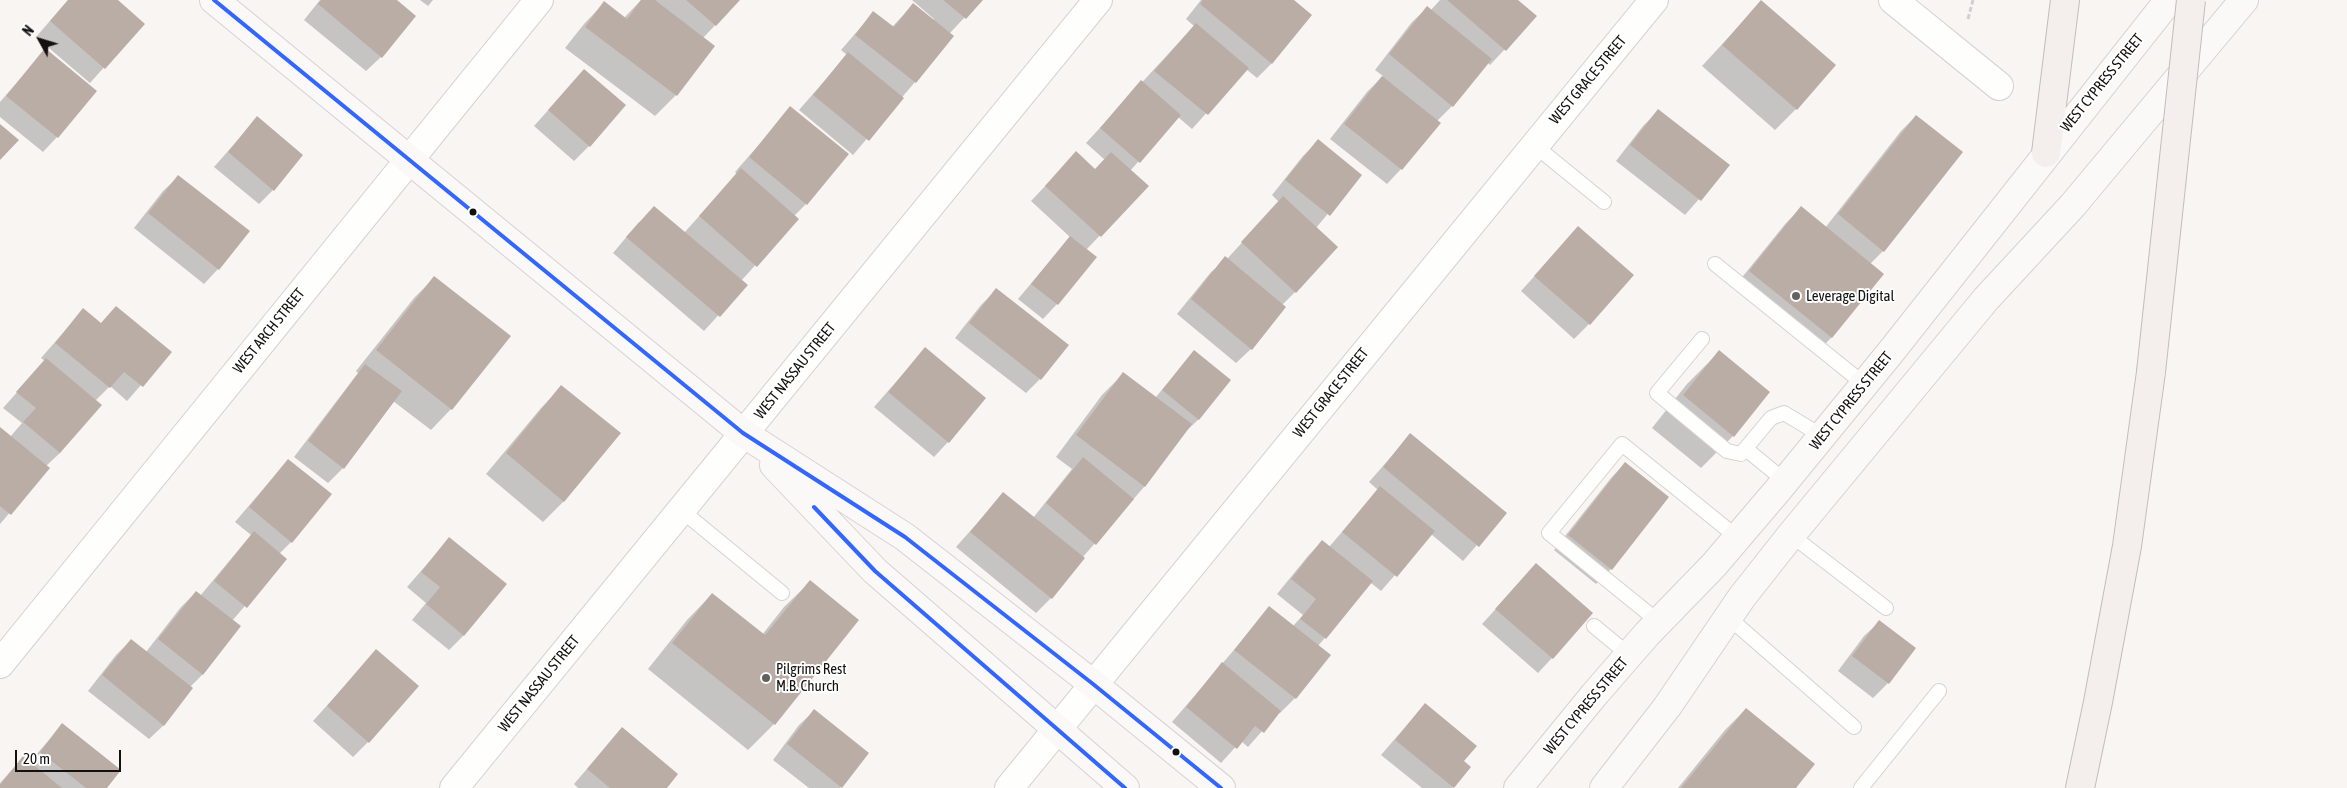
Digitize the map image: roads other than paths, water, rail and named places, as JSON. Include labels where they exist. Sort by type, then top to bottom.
[{"type":"highway","points":[[2046,153],[2065,0]]},
{"type":"highway","points":[[2080,788],[2127,546],[2151,372],[2191,0]]},
{"type":"street","points":[[214,0],[743,433],[905,536],[1093,684],[1221,788]]},
{"type":"street","name":"WEST ARCH STREET","points":[[0,664],[539,0]]},
{"type":"street","name":"WEST NASSAU STREET","points":[[454,788],[1098,0]]},
{"type":"street","name":"WEST GRACE STREET","points":[[1009,788],[1654,0]]},
{"type":"street","points":[[1893,0],[1999,86]]},
{"type":"street","name":"WEST CYPRESS STREET","points":[[1518,788],[1629,655],[1738,538],[1864,384],[2169,0]]},
{"type":"street","points":[[1604,788],[1667,706],[1728,617],[1791,534],[1986,299],[2072,205],[2244,0]]},
{"type":"street","points":[[743,433],[875,571],[1125,788]]},
{"type":"lane","points":[[1534,145],[1604,202]]},
{"type":"lane","points":[[1715,264],[1864,384]]},
{"type":"lane","points":[[1702,339],[1657,393],[1727,452],[1741,454],[1771,418],[1784,412],[1822,436]]},
{"type":"lane","points":[[1659,622],[1549,533],[1622,444],[1738,538]]},
{"type":"lane","points":[[1746,449],[1785,481]]},
{"type":"lane","points":[[681,510],[782,592]]},
{"type":"lane","points":[[1791,534],[1886,608]]},
{"type":"lane","points":[[1728,617],[1854,727]]},
{"type":"lane","points":[[1594,626],[1629,655]]},
{"type":"lane","points":[[1861,788],[1938,691]]},
{"type":"place","name":"Leverage Digital","points":[[1796,296]]},
{"type":"place","name":"Pilgrims Rest M.B. Church","points":[[766,678]]}]
